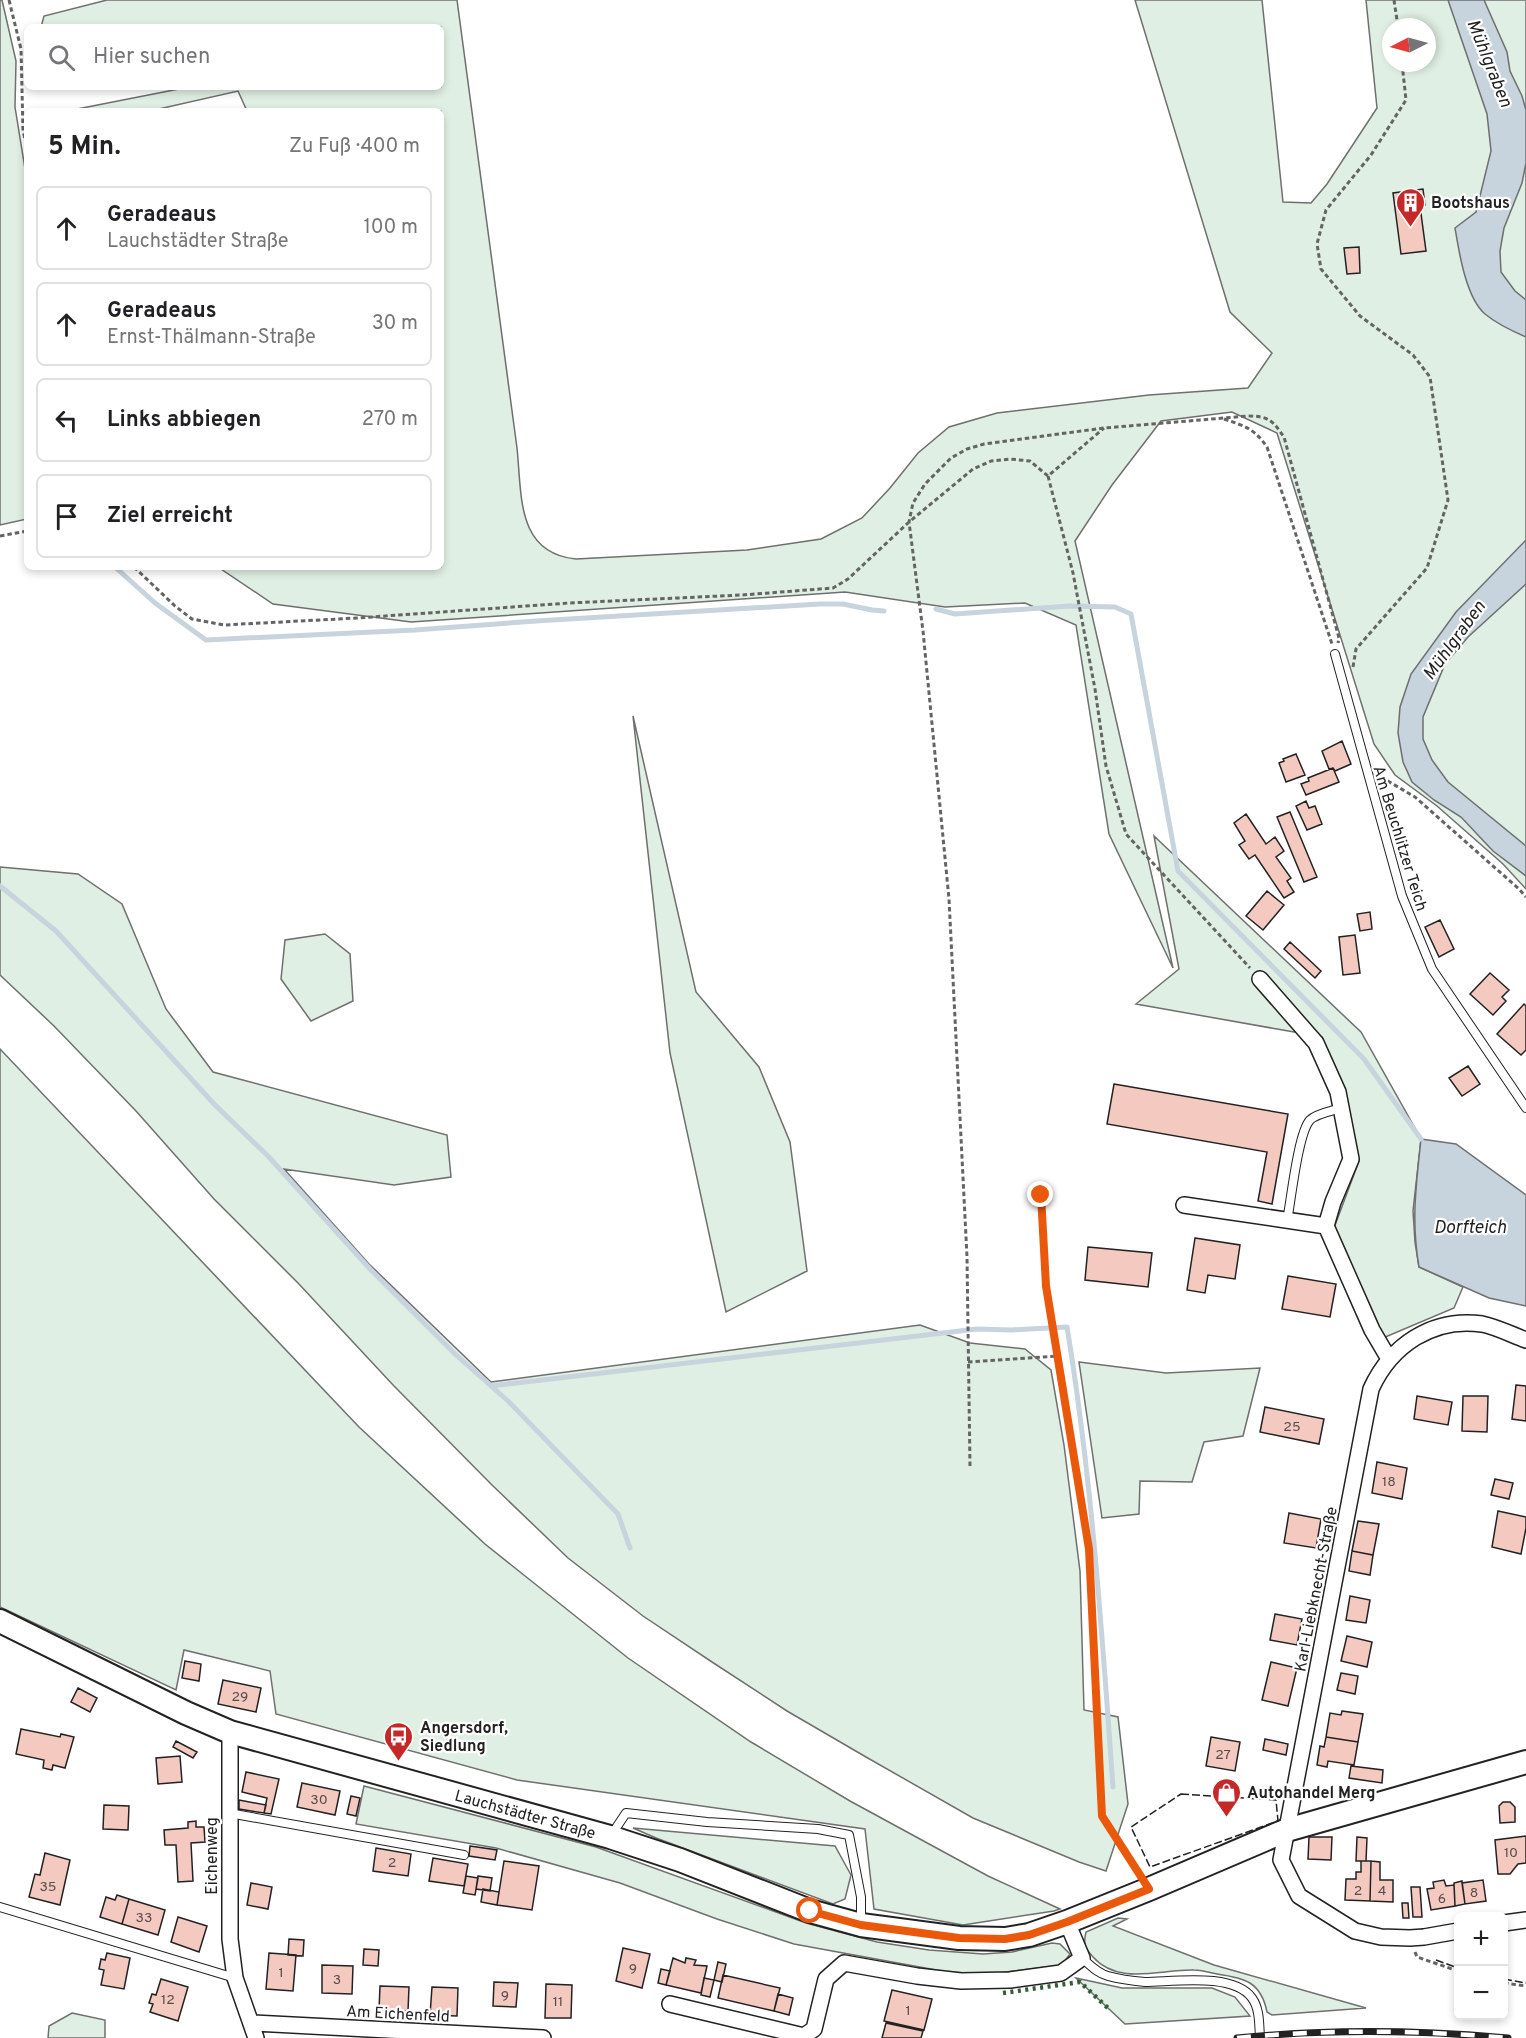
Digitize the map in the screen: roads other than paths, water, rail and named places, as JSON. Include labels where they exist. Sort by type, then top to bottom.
[{"type":"main road","name":"Lauchstädter Straße","points":[[0,1621],[186,1713],[230,1732],[610,1837],[680,1860],[810,1911],[861,1925],[959,1938],[1005,1939],[1029,1935],[1149,1889],[1287,1830],[1526,1762]]},
{"type":"street","points":[[1260,980],[1316,1043],[1338,1092],[1351,1159],[1326,1226],[1372,1330],[1389,1359]]},
{"type":"street","points":[[1184,1205],[1326,1226]]},
{"type":"street","name":"Karl-Liebknecht-Straße","points":[[1454,1932],[1410,1938],[1381,1937],[1355,1931],[1299,1896],[1281,1860],[1371,1389],[1377,1376],[1389,1359],[1420,1333],[1449,1324],[1483,1324],[1526,1340]]},
{"type":"street","name":"Eichenweg","points":[[230,1732],[230,1939],[235,1978],[254,2031]]},
{"type":"street","points":[[1508,1922],[1526,1920]]},
{"type":"street","points":[[670,2004],[804,2036],[814,2029],[826,1979],[844,1963],[961,1981],[1010,1980],[1061,1973],[1082,1958],[1067,1922]]},
{"type":"street","name":"Am Eichenfeld","points":[[254,2031],[543,2038]]},
{"type":"lane","name":"Am Beuchlitzer Teich","points":[[1335,654],[1402,896],[1432,969],[1526,1108]]},
{"type":"lane","points":[[1287,1221],[1302,1139],[1310,1120],[1341,1108]]},
{"type":"lane","points":[[229,1813],[464,1855]]},
{"type":"lane","points":[[610,1837],[626,1813],[707,1822],[818,1829],[849,1835],[861,1898],[861,1925]]},
{"type":"lane","points":[[0,1907],[235,1978]]},
{"type":"lane","points":[[1082,1958],[1095,1970],[1108,1976],[1144,1982],[1199,1979],[1237,1987],[1251,1996],[1258,2011],[1260,2038]]},
{"type":"water","name":"Mühlgraben","points":[[1448,0],[1484,0],[1507,52],[1510,71],[1526,110],[1526,163],[1522,183],[1504,228],[1500,251],[1501,272],[1515,291],[1526,300],[1526,337],[1494,321],[1478,307],[1468,286],[1461,262],[1455,228],[1476,212],[1491,151],[1487,114]]},
{"type":"water","name":"Mühlgraben","points":[[1526,540],[1526,584],[1468,637],[1445,664],[1423,717],[1423,739],[1432,760],[1448,782],[1526,846],[1526,876],[1493,851],[1461,817],[1434,800],[1412,782],[1403,762],[1398,733],[1400,707],[1411,674],[1456,612]]},
{"type":"water","name":"Dorfteich","points":[[1421,1139],[1456,1144],[1526,1195],[1526,1306],[1489,1298],[1419,1267],[1415,1219]]},
{"type":"waterway","points":[[118,570],[155,603],[206,640],[415,630],[820,604],[843,604],[884,611]]},
{"type":"waterway","points":[[936,609],[955,614],[1070,606],[1115,607],[1131,614],[1178,871],[1364,1059],[1421,1139]]},
{"type":"waterway","points":[[0,886],[56,931],[215,1105],[268,1156],[370,1269],[455,1354],[508,1401],[618,1514],[630,1548]]},
{"type":"waterway","points":[[491,1386],[977,1329],[1067,1327],[1090,1499],[1113,1787]]},
{"type":"railway","points":[[1237,2038],[1305,2033],[1372,2032],[1440,2033],[1508,2038]]},
{"type":"place","name":"Bootshaus","points":[[1410,228]]},
{"type":"place","name":"Angersdorf, Siedlung","points":[[399,1762]]},
{"type":"place","name":"Autohandel Merg","points":[[1226,1818]]}]
